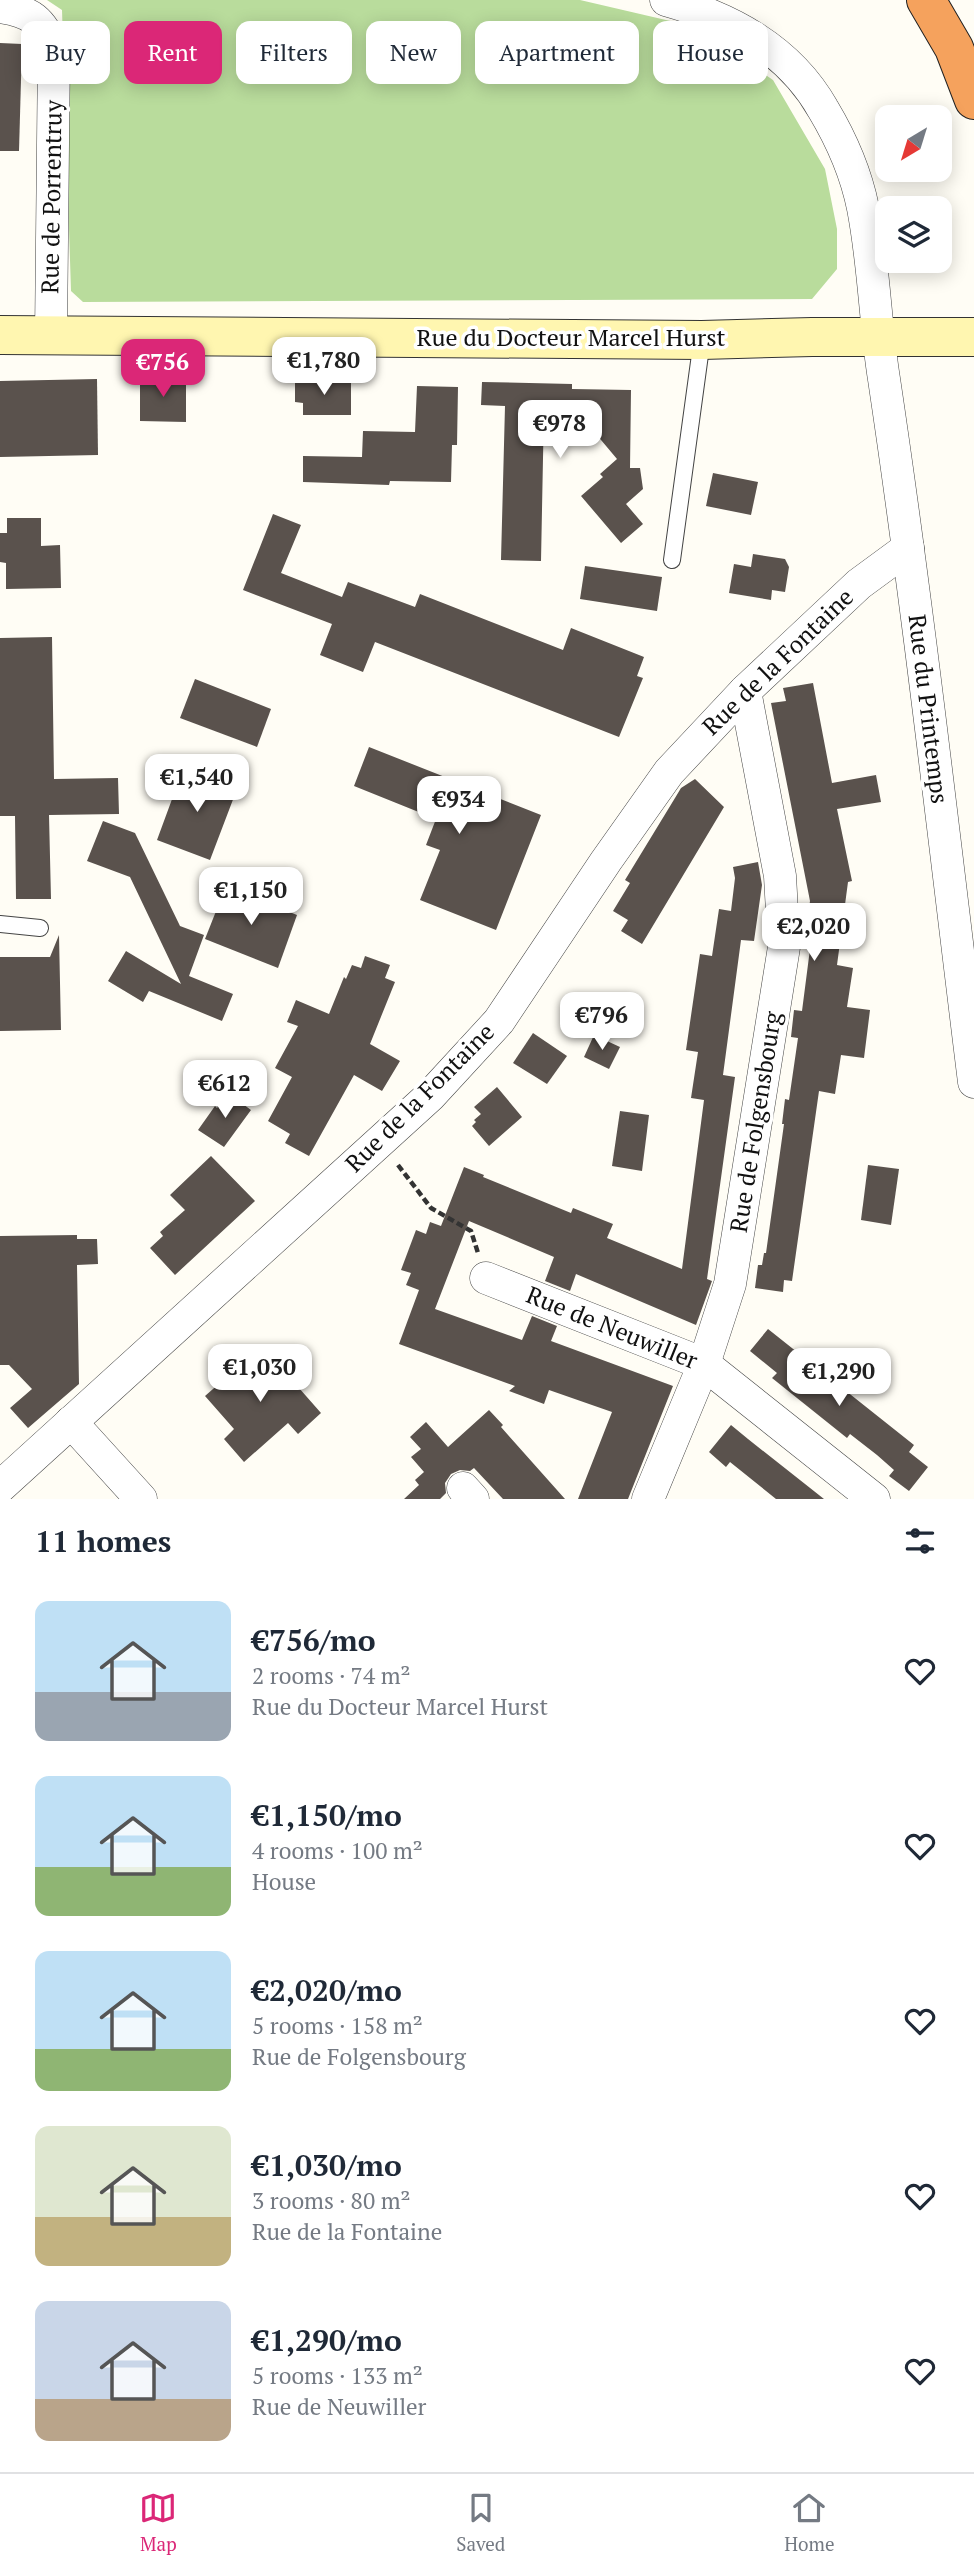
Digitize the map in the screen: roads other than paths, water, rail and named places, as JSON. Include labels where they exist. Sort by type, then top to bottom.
[{"type":"highway","points":[[926,0],[954,48],[974,100]]},
{"type":"street","name":"Rue du Printemps","points":[[666,0],[720,18],[767,45],[806,83],[823,108],[853,174],[863,209],[974,1082]]},
{"type":"street","name":"Rue de Porrentruy","points":[[0,7],[18,10],[42,23],[54,48],[51,335]]},
{"type":"street","name":"Rue du Docteur Marcel Hurst","points":[[0,335],[702,340],[956,337]]},
{"type":"street","name":"Rue de la Fontaine","points":[[0,1487],[430,1096],[499,1021],[669,772],[745,691],[859,584],[908,548]]},
{"type":"street","name":"Rue de Folgensbourg","points":[[648,1499],[704,1364],[730,1284],[783,947],[780,876],[745,691]]},
{"type":"street","name":"Rue de Neuwiller","points":[[486,1278],[704,1364],[874,1499]]},
{"type":"street","points":[[71,1422],[141,1499]]},
{"type":"lane","points":[[672,560],[702,340]]},
{"type":"lane","points":[[0,924],[40,928]]}]
